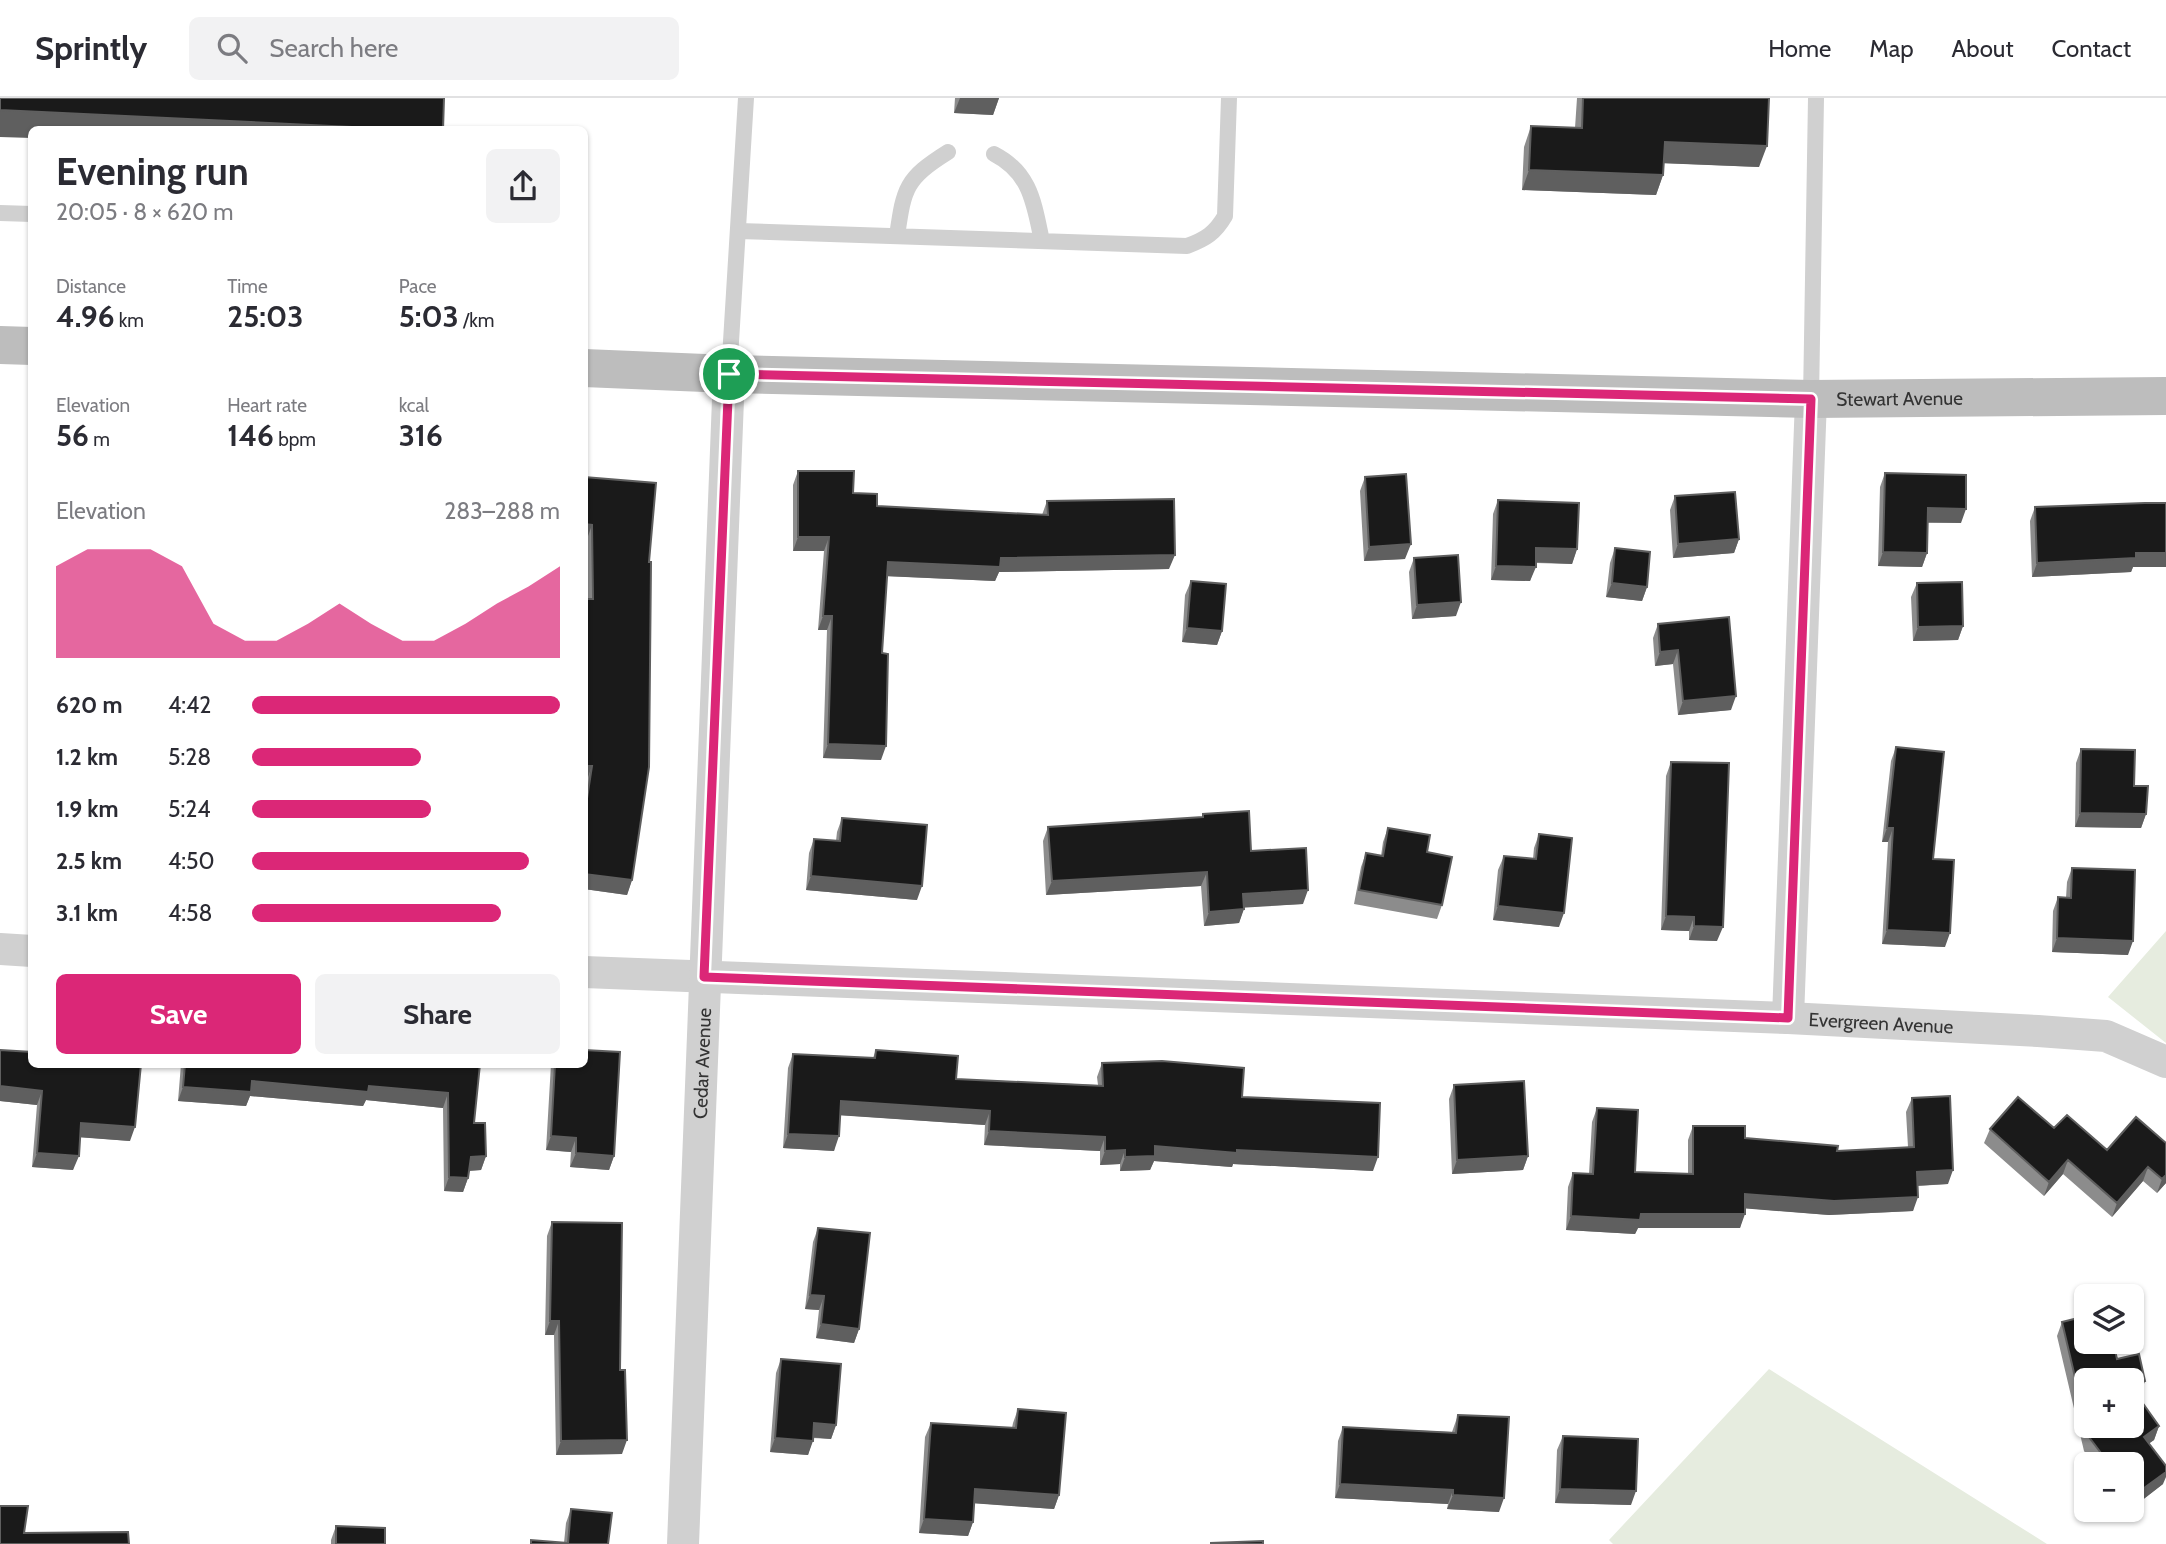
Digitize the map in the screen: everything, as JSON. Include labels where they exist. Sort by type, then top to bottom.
[{"type":"main road","points":[[0,345],[28,346]]},
{"type":"main road","name":"Stewart Avenue","points":[[588,368],[729,374],[1811,399],[2166,396]]},
{"type":"street","name":"Cedar Avenue","points":[[683,1544],[729,374]]},
{"type":"street","points":[[1788,1018],[1811,399]]},
{"type":"street","points":[[0,949],[28,951]]},
{"type":"street","name":"Evergreen Avenue","points":[[588,972],[1788,1018],[2106,1036],[2166,1062]]},
{"type":"lane","points":[[729,374],[746,98]]},
{"type":"lane","points":[[738,231],[1187,246],[1206,239],[1218,228],[1225,216],[1229,98]]},
{"type":"lane","points":[[1811,399],[1816,98]]},
{"type":"lane","points":[[897,236],[903,197],[912,179],[925,166],[948,152]]},
{"type":"lane","points":[[994,154],[1009,161],[1029,187],[1042,241]]},
{"type":"lane","points":[[0,213],[28,214]]},
{"type":"shaded area","points":[[2166,931],[2166,1043],[2108,997]]},
{"type":"shaded area","points":[[1769,1369],[2047,1544],[1613,1544],[1609,1540]]},
{"type":"building","points":[[0,98],[444,98],[443,126],[331,126],[0,110]]},
{"type":"building","points":[[1583,98],[1769,98],[1767,146],[1665,142],[1663,175],[1529,170],[1531,126],[1582,128]]},
{"type":"building","points":[[798,471],[854,471],[853,493],[877,494],[877,506],[1048,515],[1047,501],[1174,499],[1175,555],[1001,558],[1000,567],[888,562],[882,653],[888,654],[886,746],[828,744],[832,616],[823,616],[829,537],[798,537]]},
{"type":"building","points":[[1885,473],[1966,475],[1966,509],[1928,508],[1927,553],[1883,552]]},
{"type":"building","points":[[1406,474],[1411,544],[1369,547],[1365,477]]},
{"type":"building","points":[[588,477],[656,483],[649,562],[649,767],[632,880],[588,874],[588,792],[592,766],[588,766],[588,599],[593,599],[592,525],[588,524]]},
{"type":"building","points":[[1735,492],[1739,539],[1678,544],[1675,496]]},
{"type":"building","points":[[1498,500],[1579,503],[1577,549],[1536,548],[1536,567],[1496,566]]},
{"type":"building","points":[[2166,503],[2166,553],[2136,553],[2136,558],[2037,563],[2035,507]]},
{"type":"building","points":[[1615,548],[1650,552],[1647,587],[1612,583]]},
{"type":"building","points":[[1458,555],[1461,602],[1417,605],[1414,558]]},
{"type":"building","points":[[1191,581],[1226,584],[1222,631],[1187,628]]},
{"type":"building","points":[[1962,582],[1963,626],[1918,627],[1917,583]]},
{"type":"building","points":[[1729,617],[1736,696],[1683,701],[1678,650],[1660,652],[1658,624]]},
{"type":"building","points":[[1896,747],[1944,752],[1933,859],[1954,860],[1950,933],[1887,930],[1893,828],[1887,828]]},
{"type":"building","points":[[2081,749],[2135,750],[2134,786],[2148,786],[2146,814],[2080,813]]},
{"type":"building","points":[[1671,762],[1729,763],[1723,927],[1694,926],[1694,917],[1666,916]]},
{"type":"building","points":[[1249,811],[1251,851],[1306,848],[1308,890],[1243,894],[1244,909],[1209,912],[1207,872],[1052,881],[1048,827],[1203,817],[1203,814]]},
{"type":"building","points":[[842,818],[927,825],[922,886],[811,876],[814,839],[840,841]]},
{"type":"building","points":[[1388,828],[1430,835],[1427,852],[1452,857],[1442,905],[1359,890],[1366,853],[1383,856]]},
{"type":"building","points":[[1539,834],[1572,838],[1564,913],[1498,906],[1504,856],[1536,859]]},
{"type":"building","points":[[2072,868],[2135,870],[2133,941],[2057,938],[2058,897],[2071,898]]},
{"type":"building","points":[[0,1050],[28,1052],[28,1068],[141,1068],[135,1127],[81,1123],[79,1156],[37,1153],[42,1091],[0,1086]]},
{"type":"building","points":[[588,1050],[620,1052],[614,1156],[576,1153],[576,1138],[551,1136],[555,1068],[588,1068]]},
{"type":"building","points":[[876,1050],[958,1056],[956,1079],[1103,1086],[1102,1063],[1162,1061],[1244,1068],[1242,1097],[1380,1103],[1378,1157],[1237,1150],[1237,1153],[1155,1146],[1155,1156],[1125,1157],[1125,1150],[1105,1151],[1105,1137],[989,1131],[990,1111],[841,1101],[839,1136],[788,1134],[793,1054],[875,1058]]},
{"type":"building","points":[[185,1068],[480,1068],[474,1123],[485,1123],[486,1156],[471,1157],[468,1178],[449,1177],[448,1093],[369,1086],[368,1092],[252,1081],[251,1092],[183,1087]]},
{"type":"building","points":[[1524,1081],[1528,1156],[1457,1160],[1454,1085]]},
{"type":"building","points":[[1950,1096],[1953,1170],[1917,1172],[1918,1197],[1834,1201],[1745,1194],[1745,1214],[1641,1214],[1640,1220],[1571,1216],[1573,1173],[1593,1174],[1597,1108],[1638,1110],[1635,1172],[1693,1174],[1693,1126],[1745,1126],[1745,1138],[1838,1146],[1837,1151],[1914,1147],[1912,1098]]},
{"type":"building","points":[[2018,1097],[2054,1128],[2067,1115],[2107,1150],[2136,1117],[2166,1143],[2166,1175],[2162,1179],[2148,1167],[2117,1203],[2068,1160],[2049,1182],[1990,1129]]},
{"type":"building","points":[[552,1222],[622,1223],[620,1370],[625,1370],[627,1440],[561,1441],[559,1321],[550,1321]]},
{"type":"building","points":[[818,1228],[870,1233],[859,1329],[821,1324],[824,1296],[810,1295]]},
{"type":"building","points":[[2074,1319],[2074,1354],[2116,1354],[2117,1359],[2139,1354],[2142,1368],[2074,1368],[2074,1373],[2062,1322]]},
{"type":"building","points":[[781,1359],[841,1364],[836,1425],[814,1423],[813,1441],[775,1438]]},
{"type":"building","points":[[2144,1405],[2159,1426],[2144,1437]]},
{"type":"building","points":[[1018,1409],[1066,1413],[1059,1495],[975,1489],[973,1522],[924,1519],[931,1423],[1016,1428]]},
{"type":"building","points":[[1458,1415],[1509,1417],[1504,1498],[1453,1495],[1453,1490],[1340,1484],[1343,1427],[1456,1433]]},
{"type":"building","points":[[1563,1436],[1638,1439],[1636,1491],[1560,1489]]},
{"type":"building","points":[[2144,1437],[2166,1466],[2166,1472],[2144,1488],[2144,1452],[2100,1452],[2090,1438]]},
{"type":"building","points":[[0,1506],[28,1506],[24,1533],[128,1532],[129,1544],[0,1544]]},
{"type":"building","points":[[571,1509],[612,1513],[608,1544],[531,1544],[531,1540],[568,1543]]},
{"type":"building","points":[[336,1526],[385,1528],[385,1544],[336,1544]]},
{"type":"building","points":[[1263,1541],[1263,1544],[1211,1544],[1211,1543]]},
{"type":"route","points":[[729,374],[1811,399],[1788,1018],[704,977],[729,374]]}]
